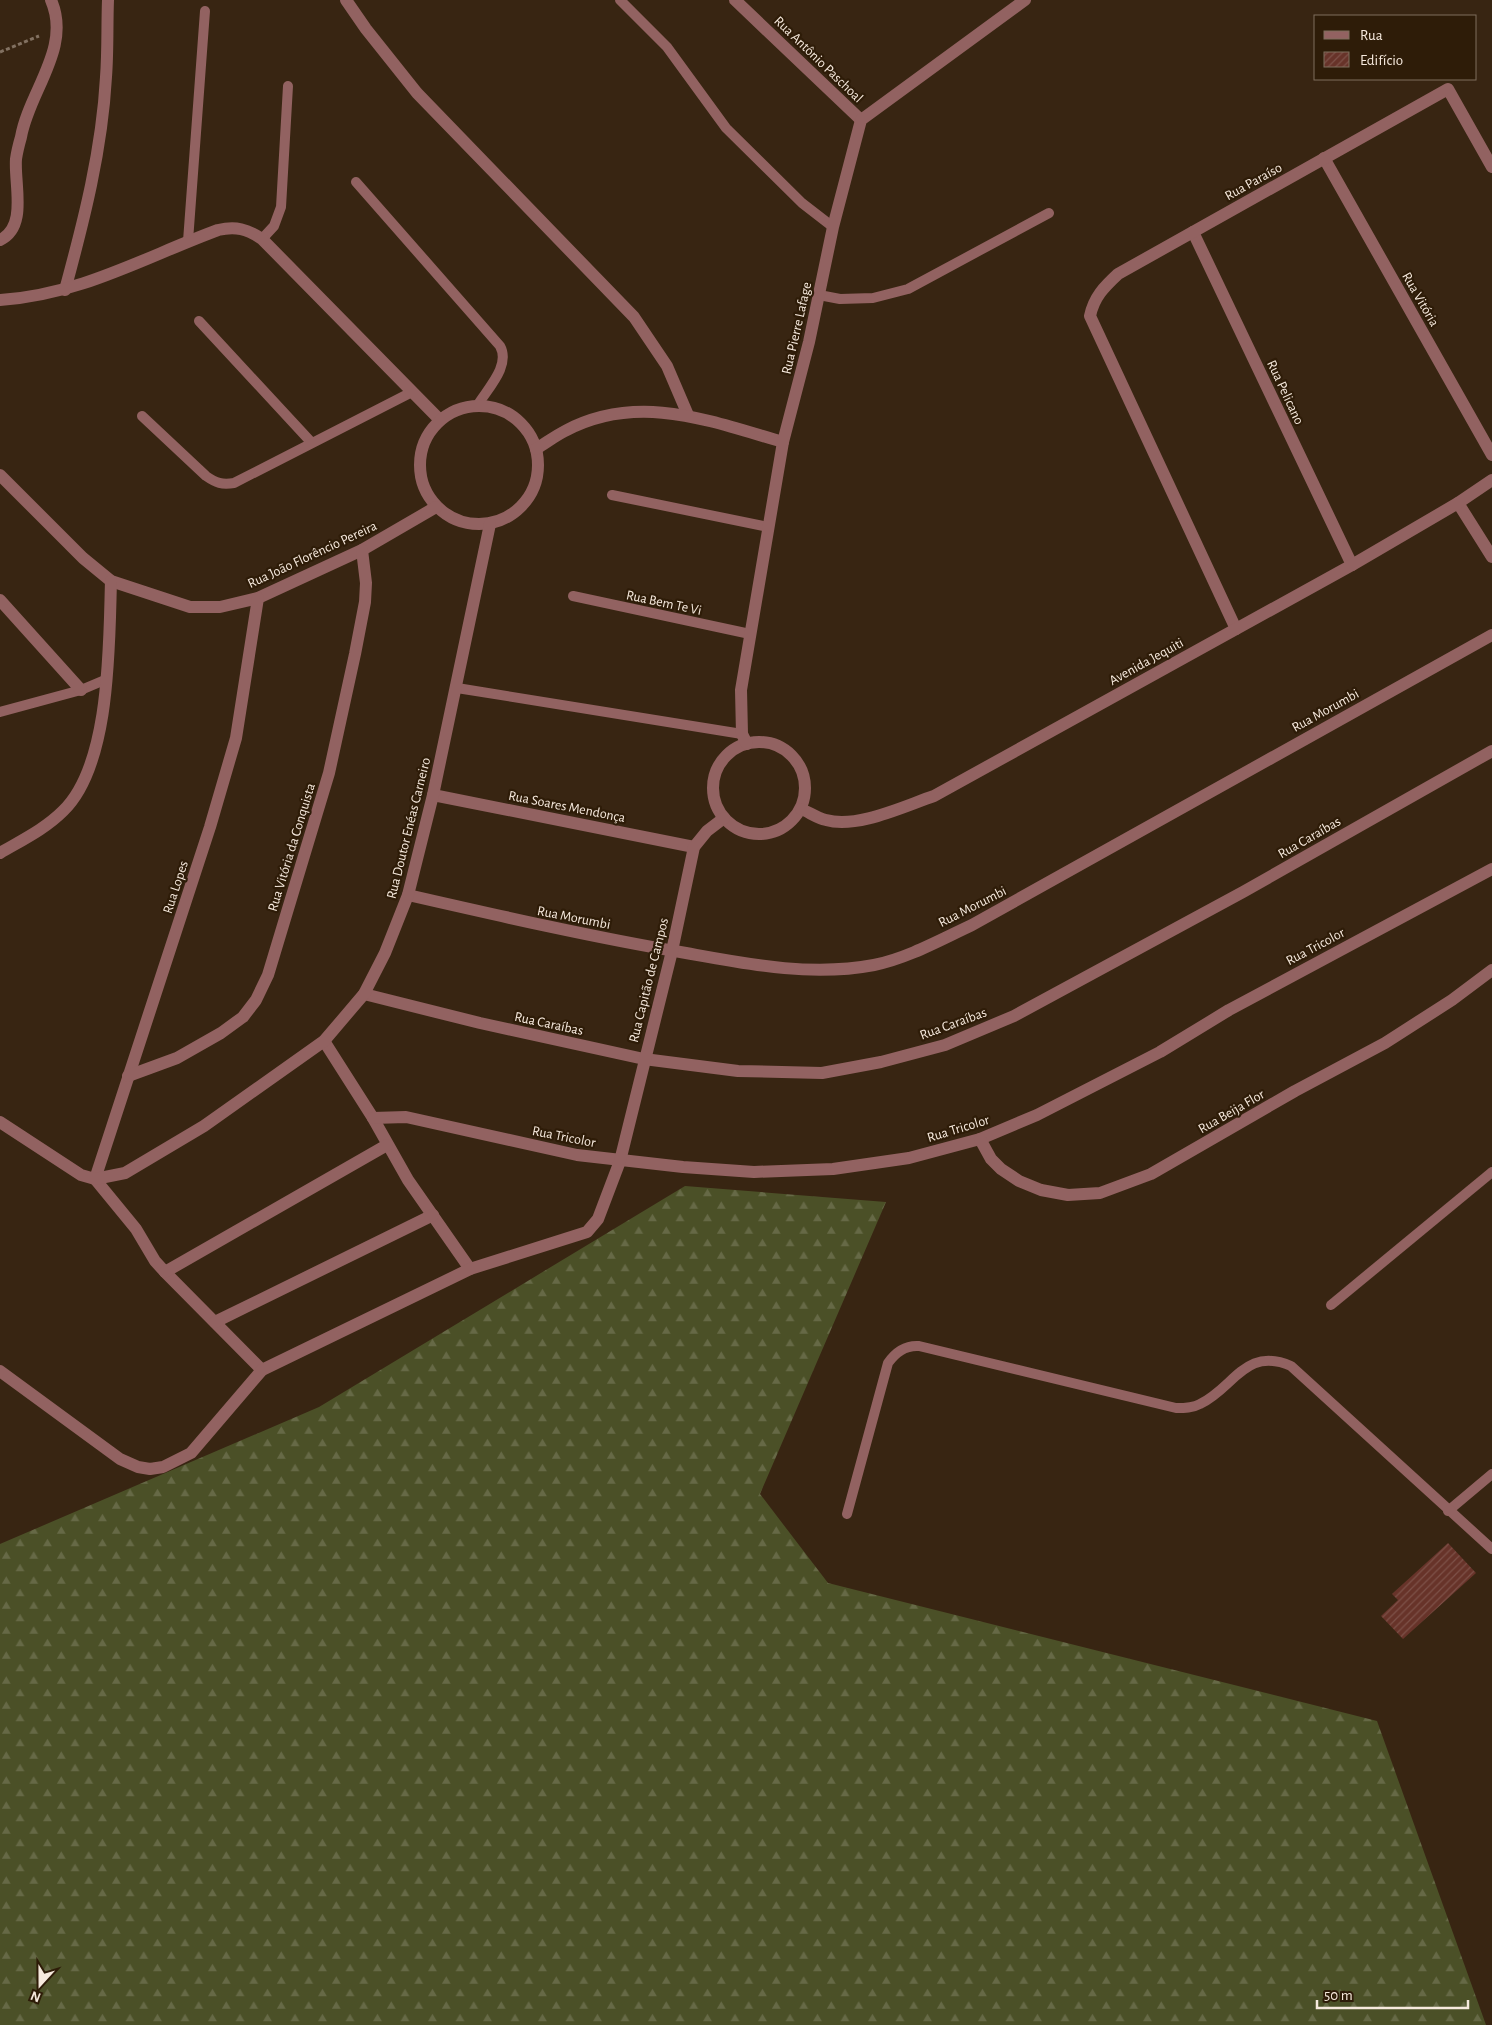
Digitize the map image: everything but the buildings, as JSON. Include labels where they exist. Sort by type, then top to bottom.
[{"type":"street","points":[[0,240],[6,238],[14,228],[17,208],[16,160],[23,124],[49,65],[56,44],[58,28],[56,12],[51,0]]},
{"type":"street","points":[[65,290],[86,215],[94,170],[106,77],[108,0]]},
{"type":"street","points":[[346,0],[366,29],[417,93],[634,317],[667,366],[688,415]]},
{"type":"street","name":"Rua Antônio Paschoal","points":[[736,0],[861,120]]},
{"type":"street","points":[[861,120],[1024,0]]},
{"type":"street","name":"Rua Paraíso","points":[[1236,629],[1090,316],[1093,303],[1101,290],[1118,274],[1448,89],[1492,167]]},
{"type":"street","name":"Rua Pierre Lafage","points":[[745,739],[741,690],[783,442],[809,342],[833,227],[861,120]]},
{"type":"street","name":"Rua Vitória","points":[[1324,158],[1492,455]]},
{"type":"street","points":[[0,300],[65,290],[112,274],[188,241],[232,226],[249,230],[262,239],[440,420]]},
{"type":"street","name":"Rua Pelicano","points":[[1193,232],[1352,565]]},
{"type":"street","points":[[477,406],[496,408],[514,417],[528,431],[536,449],[538,469],[534,488],[524,505],[509,517],[490,524],[471,525],[452,519],[436,507],[425,491],[419,472],[420,452],[428,434],[440,420],[457,410],[477,406]]},
{"type":"street","points":[[536,449],[566,430],[597,418],[637,410],[688,415],[783,442]]},
{"type":"street","name":"Rua João Florêncio Pereira","points":[[0,475],[83,558],[111,581],[190,606],[220,607],[258,598],[362,550],[436,507]]},
{"type":"street","name":"Avenida Jequiti","points":[[801,809],[825,820],[842,822],[877,816],[934,796],[1352,565],[1458,503],[1492,480]]},
{"type":"street","points":[[1458,503],[1492,557]]},
{"type":"street","name":"Rua Doutor Enéas Carneiro","points":[[95,1179],[125,1173],[204,1126],[324,1041],[364,994],[385,953],[408,895],[457,688],[490,524]]},
{"type":"street","name":"Rua Vitória da Conquista","points":[[128,1076],[177,1058],[228,1028],[243,1017],[256,1000],[268,975],[329,773],[335,746],[365,602],[366,583],[362,550]]},
{"type":"street","points":[[0,853],[44,827],[65,810],[82,784],[95,748],[107,679],[111,581]]},
{"type":"street","name":"Rua Lopes","points":[[95,1179],[210,827],[236,738],[258,598]]},
{"type":"street","points":[[0,600],[81,690]]},
{"type":"street","name":"Rua Morumbi","points":[[408,895],[553,928],[672,951],[779,968],[826,970],[874,964],[913,952],[980,920],[1492,634]]},
{"type":"street","points":[[745,739],[777,746],[790,754],[799,765],[805,779],[805,795],[801,809],[792,821],[780,830],[765,834],[750,833],[735,828],[724,818],[714,797],[715,774],[722,760],[745,739]]},
{"type":"street","name":"Rua Caraíbas","points":[[364,994],[480,1023],[644,1059],[738,1071],[822,1073],[881,1062],[945,1045],[1014,1016],[1243,892],[1492,750]]},
{"type":"street","name":"Rua Soares Mendonça","points":[[433,795],[694,847]]},
{"type":"street","name":"Rua Capitão de Campos","points":[[262,1370],[470,1269],[587,1232],[598,1219],[620,1161],[672,951],[694,847],[707,831],[724,818]]},
{"type":"street","name":"Rua Tricolor","points":[[373,1118],[406,1117],[577,1155],[620,1161],[754,1172],[833,1169],[909,1158],[980,1139],[1037,1115],[1160,1052],[1237,1006],[1492,869]]},
{"type":"street","name":"Rua Beija Flor","points":[[980,1139],[991,1159],[1001,1169],[1019,1181],[1041,1190],[1068,1196],[1100,1193],[1150,1174],[1295,1091],[1385,1043],[1452,1000],[1492,970]]},
{"type":"street","points":[[324,1041],[373,1118],[387,1145],[470,1269]]},
{"type":"street","points":[[0,1122],[81,1175],[95,1179],[136,1229],[155,1260],[165,1272],[262,1370],[191,1453],[163,1467],[150,1468],[138,1467],[120,1459],[0,1371]]},
{"type":"street","points":[[165,1272],[387,1145]]},
{"type":"street","points":[[215,1322],[433,1215]]},
{"type":"lane","points":[[620,0],[667,47],[726,128],[802,203],[833,227]]},
{"type":"lane","points":[[188,241],[205,11]]},
{"type":"lane","points":[[262,239],[274,226],[281,207],[288,86]]},
{"type":"lane","points":[[356,182],[500,346],[504,354],[501,368],[477,406]]},
{"type":"lane","points":[[819,295],[840,299],[873,298],[908,289],[1049,212]]},
{"type":"lane","points":[[199,321],[311,442]]},
{"type":"lane","points":[[142,416],[206,476],[223,485],[234,483],[412,392]]},
{"type":"lane","points":[[612,494],[768,527]]},
{"type":"lane","name":"Rua Bem Te Vi","points":[[573,596],[750,634]]},
{"type":"lane","points":[[0,712],[81,690],[107,679]]},
{"type":"lane","points":[[457,688],[745,739]]},
{"type":"lane","points":[[1331,1305],[1492,1172]]},
{"type":"lane","points":[[847,1514],[888,1363],[898,1353],[912,1346],[1176,1408],[1199,1405],[1253,1363],[1267,1360],[1279,1361],[1291,1366],[1448,1511],[1492,1549]]},
{"type":"lane","points":[[1448,1511],[1492,1474]]},
{"type":"path","points":[[0,52],[58,28]]},
{"type":"green space","points":[[685,1186],[886,1202],[760,1494],[828,1583],[1377,1721],[1486,2025],[0,2025],[0,1544],[319,1407]]}]
